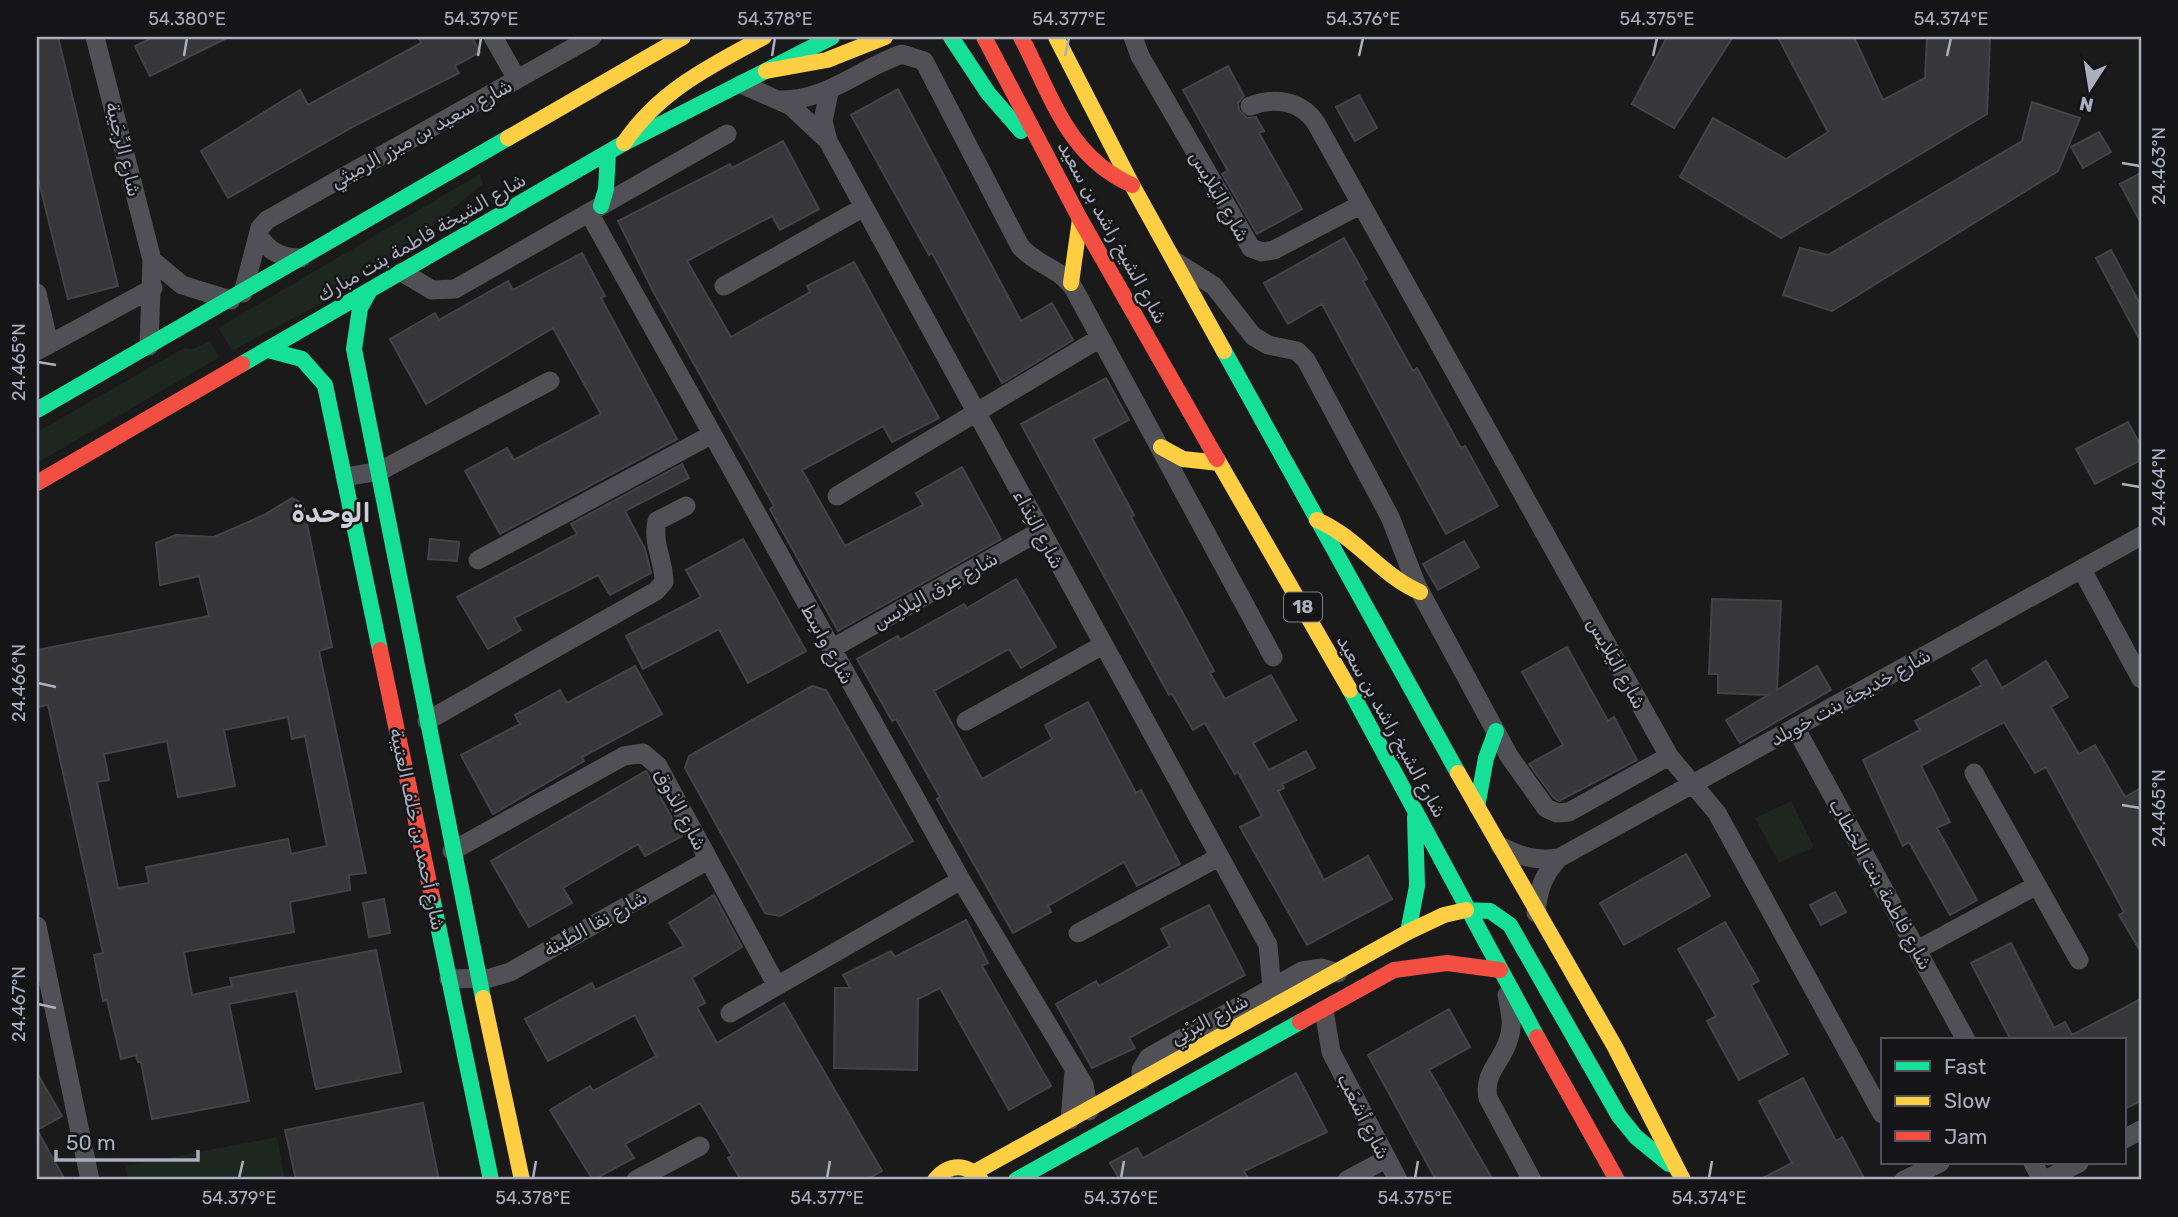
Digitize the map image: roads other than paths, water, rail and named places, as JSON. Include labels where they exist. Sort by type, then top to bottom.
[{"type":"main road","points":[[37,410],[683,37]]},
{"type":"main road","points":[[624,143],[647,109],[667,91],[765,37]]},
{"type":"main road","name":"شارع الشيخة فاطمة بنت مبارك","points":[[37,483],[624,143],[832,37]]},
{"type":"main road","points":[[766,71],[827,60],[885,37]]},
{"type":"main road","points":[[951,37],[1000,109],[1043,150]]},
{"type":"main road","name":"شارع الشيخ راشد بن سعيد","points":[[984,37],[1080,219],[1414,807],[1466,910],[1617,1180]]},
{"type":"main road","points":[[1021,37],[1083,151],[1109,175],[1132,185]]},
{"type":"main road","name":"شارع الشيخ راشد بن سعيد","points":[[1056,37],[1132,185],[1317,520],[1536,913],[1615,1047],[1680,1175]]},
{"type":"main road","points":[[1069,37],[1073,68]]},
{"type":"main road","points":[[595,209],[606,189],[608,153]]},
{"type":"main road","points":[[1071,283],[1080,219]]},
{"type":"main road","name":"شارع أحمد بن خلف العتيبة","points":[[370,290],[360,308],[354,349],[452,850],[522,1180]]},
{"type":"main road","name":"شارع أحمد بن خلف العتيبة","points":[[268,350],[296,355],[318,373],[328,398],[491,1180]]},
{"type":"main road","points":[[1161,447],[1183,459],[1219,463]]},
{"type":"main road","points":[[1317,520],[1343,531],[1364,548],[1393,580],[1420,592]]},
{"type":"main road","points":[[1477,807],[1486,758],[1496,731]]},
{"type":"main road","points":[[1408,932],[1417,886],[1414,807]]},
{"type":"main road","points":[[1466,910],[1490,911],[1510,925],[1619,1116],[1636,1137],[1680,1175]]},
{"type":"main road","name":"شارع البَرْنِي","points":[[978,1176],[1070,1120],[1408,932],[1444,915],[1466,910]]},
{"type":"main road","points":[[1016,1180],[1297,1022],[1394,971],[1429,962],[1456,963],[1502,974]]},
{"type":"main road","points":[[1031,1172],[1047,1153],[1085,1130],[1088,1111]]},
{"type":"main road","points":[[935,1180],[950,1167],[967,1167],[978,1176]]},
{"type":"street","name":"شارع الرِّجَيبة","points":[[95,37],[152,260],[149,346]]},
{"type":"street","points":[[493,37],[517,79]]},
{"type":"street","name":"شارع سعيد بن ميزر الرميثي","points":[[237,296],[263,224],[272,217],[592,37]]},
{"type":"street","name":"شارع اليَلايِس","points":[[1133,37],[1140,56],[1251,248],[1262,252],[1274,250],[1360,205]]},
{"type":"street","points":[[779,100],[802,99],[829,92],[902,54],[924,61],[1020,246],[1032,258],[1060,273],[1071,283],[1273,657]]},
{"type":"street","name":"شارع النِدَاء","points":[[741,84],[779,100],[804,115],[828,141]]},
{"type":"street","name":"شارع النِدَاء","points":[[829,92],[822,121],[828,141],[1268,945],[1302,971]]},
{"type":"street","name":"شارع اليَلايِس","points":[[1250,106],[1270,101],[1290,104],[1305,121],[1318,129],[1669,756],[1717,813],[1881,1112]]},
{"type":"street","points":[[402,272],[432,290],[455,289],[727,134]]},
{"type":"street","points":[[724,286],[864,206]]},
{"type":"street","name":"شارع واسِط","points":[[595,209],[711,435],[961,880],[1084,1085],[1088,1111]]},
{"type":"street","points":[[259,236],[272,251],[290,258],[301,258]]},
{"type":"street","points":[[152,260],[182,285],[237,296]]},
{"type":"street","points":[[1175,262],[1214,286],[1253,336],[1268,345],[1297,351],[1306,360],[1386,510],[1420,592],[1496,731],[1541,803],[1557,813],[1569,812],[1669,756]]},
{"type":"street","points":[[37,293],[43,348],[153,288]]},
{"type":"street","points":[[837,496],[1100,338]]},
{"type":"street","points":[[345,477],[380,471],[550,381]]},
{"type":"street","points":[[478,560],[711,435]]},
{"type":"street","name":"شارع أحمد بن خلف العتيبة","points":[[427,722],[656,591],[664,582],[664,569],[654,543],[657,522],[686,506]]},
{"type":"street","name":"شارع عِرق اليِلايِس","points":[[831,649],[1040,531]]},
{"type":"street","name":"شارع خديجة بنت خويلد","points":[[1536,913],[1538,894],[1547,871],[1559,858],[2141,536]]},
{"type":"street","points":[[2082,570],[2141,679]]},
{"type":"street","points":[[966,721],[1103,645]]},
{"type":"street","name":"شارع فاطمة بنت الخطاب","points":[[1795,727],[1965,1038]]},
{"type":"street","name":"شارع الذوق","points":[[452,850],[624,756],[637,753],[655,761],[778,986]]},
{"type":"street","points":[[1974,773],[2079,960]]},
{"type":"street","points":[[1498,845],[1520,856],[1539,860],[1559,858]]},
{"type":"street","points":[[1078,933],[1219,857]]},
{"type":"street","name":"شارع نِقا الطِّينة","points":[[449,979],[480,979],[510,972],[708,860]]},
{"type":"street","points":[[730,1013],[961,880]]},
{"type":"street","points":[[1917,950],[2037,885]]},
{"type":"street","points":[[37,926],[90,1180]]},
{"type":"street","name":"شارع النِدَاء","points":[[1268,945],[1272,989]]},
{"type":"street","points":[[1141,1080],[1141,1070],[1149,1057],[1302,971],[1322,968],[1338,973]]},
{"type":"street","points":[[1502,974],[1511,1027],[1504,1050],[1487,1077],[1486,1088],[1488,1098],[1532,1180]]},
{"type":"street","name":"شارع أشعَب","points":[[1324,1010],[1331,1052],[1398,1180]]},
{"type":"street","name":"شارع أشعَب","points":[[1297,1022],[1331,1052]]},
{"type":"street","points":[[1070,1120],[1074,1071]]},
{"type":"street","points":[[636,1180],[700,1146]]},
{"type":"street","points":[[1347,1180],[1386,1159]]},
{"type":"street","points":[[1912,1174],[1937,1164]]},
{"type":"street","points":[[2034,1164],[2044,1180],[2077,1164]]},
{"type":"district","name":"الوحدة","points":[[331,513]]}]
